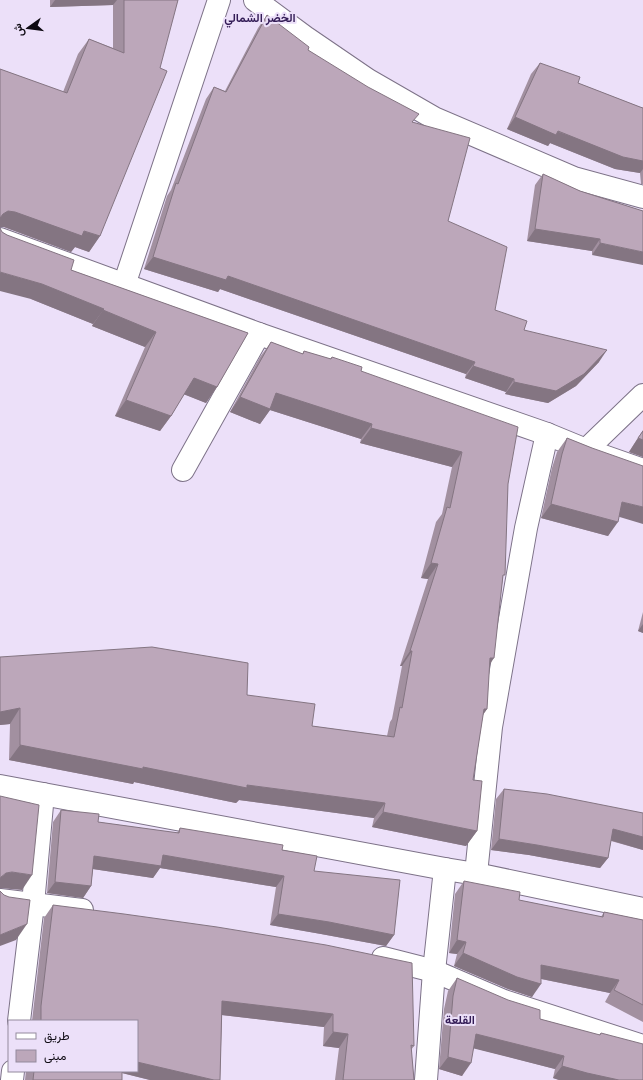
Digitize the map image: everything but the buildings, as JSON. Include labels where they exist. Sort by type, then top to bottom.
[{"type":"street","points":[[124,285],[219,0]]},
{"type":"street","points":[[255,0],[305,37],[368,80],[434,118],[574,178],[643,197]]},
{"type":"street","points":[[0,239],[259,334],[547,434],[586,450],[643,470]]},
{"type":"street","points":[[183,470],[259,334]]},
{"type":"street","points":[[586,450],[643,395]]},
{"type":"street","points":[[476,874],[491,726],[526,528],[547,434]]},
{"type":"street","points":[[0,786],[476,874],[643,909]]},
{"type":"street","points":[[19,1020],[33,904],[43,794]]},
{"type":"street","points":[[426,1080],[434,971],[445,869]]},
{"type":"street","points":[[0,900],[101,913]]},
{"type":"street","points":[[363,955],[434,971],[504,1001],[643,1046]]},
{"type":"district","name":"الخضر الشمالي","points":[[260,18]]},
{"type":"district","name":"القلعة","points":[[460,1020]]}]
